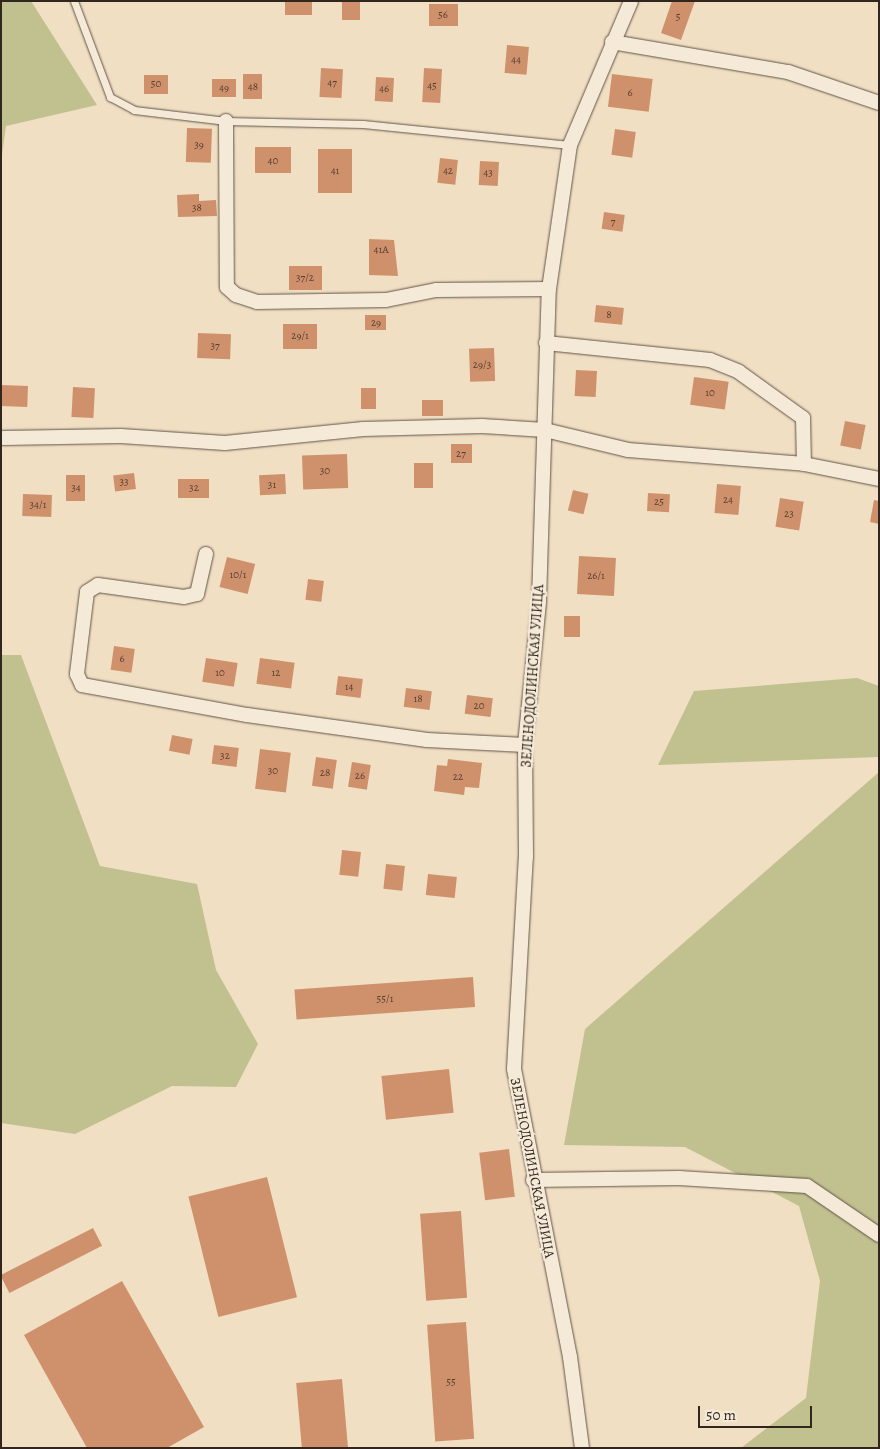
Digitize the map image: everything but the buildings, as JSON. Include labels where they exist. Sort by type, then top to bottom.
[{"type":"street","name":"ЗЕЛЕНОДОЛИНСКАЯ УЛИЦА","points":[[582,1448],[570,1357],[532,1180],[514,1068],[525,876],[525,745],[539,601],[549,290],[570,145],[612,42],[631,1]]},
{"type":"street","points":[[612,42],[788,72],[879,103]]},
{"type":"street","points":[[226,121],[227,287],[236,295],[256,302],[386,300],[436,290],[549,290]]},
{"type":"street","points":[[546,343],[710,360],[739,372],[803,418],[804,464]]},
{"type":"street","points":[[3,438],[121,436],[225,443],[363,429],[545,430],[628,450],[804,464],[879,479]]},
{"type":"street","points":[[206,554],[197,594],[184,596],[98,585],[87,592],[77,674],[82,685],[417,738],[525,745]]},
{"type":"street","points":[[532,1180],[679,1178],[807,1186],[879,1235]]},
{"type":"lane","points":[[74,1],[110,97],[134,110],[226,121],[362,124],[570,145]]},
{"type":"shaded area","points":[[1,1],[31,1],[97,105],[6,126],[1,162]]},
{"type":"shaded area","points":[[1,655],[21,655],[100,866],[197,884],[216,970],[258,1044],[236,1087],[172,1086],[75,1134],[1,1123]]},
{"type":"shaded area","points":[[857,678],[879,686],[879,757],[658,765],[694,691]]},
{"type":"shaded area","points":[[879,772],[879,1448],[741,1448],[806,1398],[820,1281],[799,1206],[685,1147],[564,1145],[585,1029]]}]
